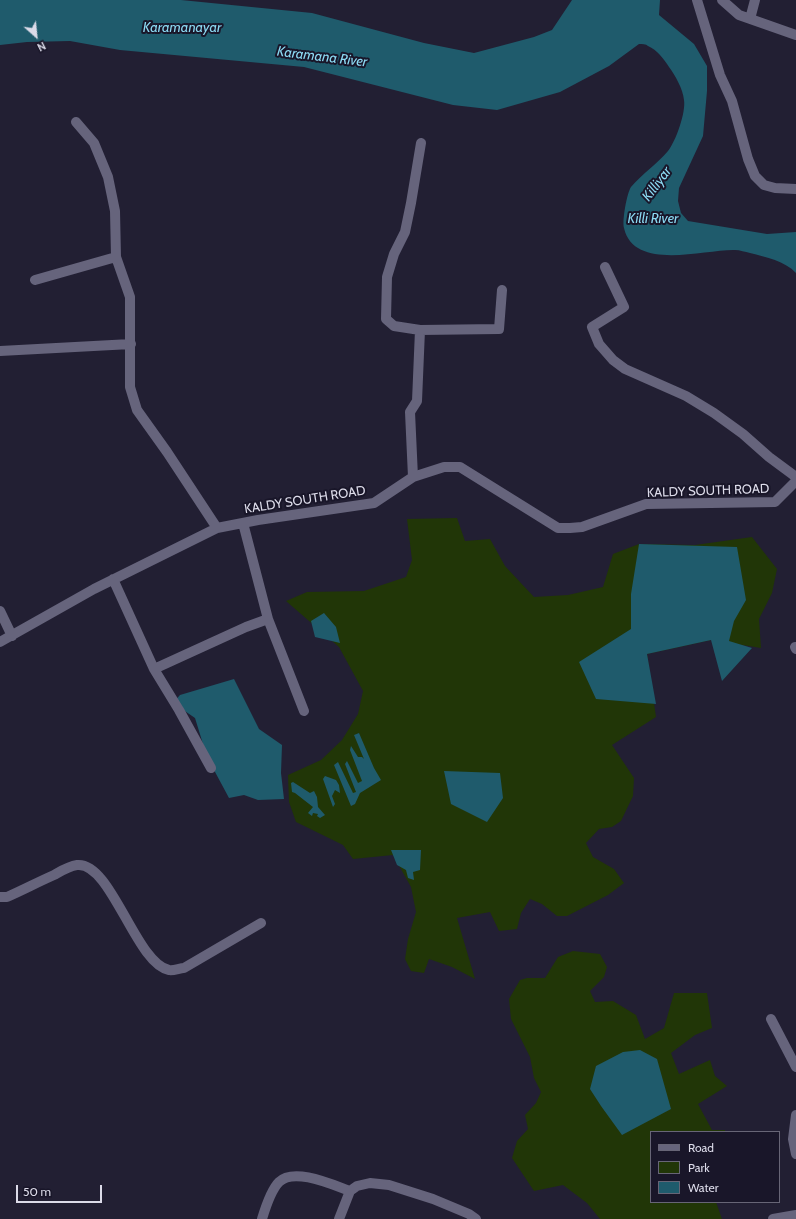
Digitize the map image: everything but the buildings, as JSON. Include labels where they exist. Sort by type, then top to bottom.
[{"type":"street","points":[[697,0],[720,75],[732,101],[748,159],[755,176],[764,185],[775,188],[796,189]]},
{"type":"street","points":[[722,0],[739,15],[796,35]]},
{"type":"street","points":[[750,19],[756,0]]},
{"type":"street","points":[[76,122],[94,143],[108,178],[115,211],[116,257],[130,297],[130,387],[137,410],[167,452],[217,528]]},
{"type":"street","points":[[421,143],[405,232],[394,254],[387,277],[386,319],[394,326],[420,330],[499,329],[502,290]]},
{"type":"street","points":[[35,280],[116,257]]},
{"type":"street","points":[[605,267],[624,307],[592,327],[599,344],[613,360],[625,369],[686,396],[714,413],[743,434],[796,478]]},
{"type":"street","points":[[413,477],[410,412],[417,401],[420,330]]},
{"type":"street","points":[[0,351],[131,344]]},
{"type":"street","name":"KALDY SOUTH ROAD","points":[[0,642],[113,579],[217,528],[374,503],[413,477],[444,467],[460,467],[558,528],[582,527],[646,504],[775,502],[796,481]]},
{"type":"street","points":[[242,523],[268,619],[304,711]]},
{"type":"street","points":[[113,579],[154,669],[179,710],[211,768]]},
{"type":"street","points":[[0,611],[12,636]]},
{"type":"street","points":[[154,669],[246,627],[268,619]]},
{"type":"street","points":[[0,897],[7,897],[70,867],[84,865],[95,872],[107,887],[147,952],[160,966],[170,970],[184,968],[261,923]]},
{"type":"street","points":[[771,1019],[796,1067]]},
{"type":"street","points":[[796,1115],[793,1139],[796,1154]]},
{"type":"street","points":[[262,1219],[273,1191],[279,1182],[288,1176],[317,1180],[350,1191]]},
{"type":"street","points":[[339,1219],[350,1191],[357,1186],[370,1183],[389,1185],[432,1199],[469,1214],[476,1219]]},
{"type":"street","points":[[773,1219],[796,1214]]},
{"type":"green space","points":[[457,518],[465,541],[490,539],[505,566],[534,597],[568,595],[603,587],[613,554],[639,544],[695,545],[752,537],[777,569],[772,593],[759,619],[761,648],[711,640],[647,654],[656,717],[612,745],[634,778],[633,796],[621,821],[612,827],[599,829],[586,843],[593,857],[614,869],[624,883],[608,895],[567,916],[557,916],[542,904],[530,899],[521,913],[517,929],[499,931],[490,912],[457,918],[475,979],[452,967],[429,959],[424,973],[411,971],[405,959],[408,939],[416,912],[411,887],[393,855],[353,859],[343,845],[296,822],[289,802],[288,775],[321,760],[342,740],[358,714],[363,691],[339,647],[286,601],[307,592],[364,591],[406,577],[412,560],[407,519]]},
{"type":"green space","points":[[573,951],[600,954],[607,967],[604,977],[590,991],[595,1002],[613,1001],[636,1015],[645,1039],[664,1028],[674,993],[707,993],[712,1028],[695,1035],[671,1053],[679,1074],[710,1060],[715,1076],[727,1086],[698,1104],[712,1130],[725,1131],[650,1131],[650,1203],[716,1203],[722,1219],[600,1219],[587,1203],[563,1185],[534,1191],[512,1158],[517,1141],[528,1129],[525,1115],[536,1103],[541,1092],[534,1078],[530,1057],[511,1019],[509,999],[520,980],[527,978],[545,978],[558,957]]},
{"type":"water","points":[[0,0],[181,0],[312,13],[424,43],[474,53],[534,37],[552,30],[572,0],[660,0],[659,15],[694,44],[707,66],[707,91],[703,136],[679,188],[678,201],[681,213],[688,221],[767,234],[796,232],[796,273],[786,265],[775,260],[739,250],[672,255],[656,254],[641,250],[630,242],[624,228],[625,207],[629,190],[635,182],[668,151],[680,126],[684,105],[682,91],[674,74],[660,55],[644,44],[639,44],[609,66],[560,92],[497,110],[453,105],[304,67],[120,50],[70,41],[27,42],[0,45]]},
{"type":"water","points":[[639,544],[737,547],[746,600],[734,621],[729,641],[752,648],[722,681],[711,640],[647,654],[656,704],[596,699],[579,662],[631,629],[631,594]]},
{"type":"water","points":[[324,613],[336,627],[340,643],[315,637],[311,621]]},
{"type":"water","points":[[234,679],[259,729],[282,745],[281,773],[284,799],[258,800],[244,795],[229,798],[207,757],[195,718],[173,703],[180,695]]},
{"type":"water","points":[[359,733],[374,768],[381,780],[360,793],[355,804],[351,806],[334,765],[338,762],[353,793],[356,792],[345,764],[347,761],[358,783],[362,781],[350,750],[351,746],[358,757],[362,757],[364,759],[354,735]]},
{"type":"water","points":[[444,771],[500,773],[503,798],[487,822],[451,804]]},
{"type":"water","points":[[325,776],[336,780],[339,785],[340,793],[335,790],[332,796],[335,804],[333,807],[323,779]]},
{"type":"water","points":[[293,782],[310,793],[314,791],[317,797],[318,807],[325,815],[320,818],[317,816],[318,814],[313,813],[312,816],[308,813],[313,807],[292,792],[291,783]]},
{"type":"water","points":[[391,850],[421,850],[420,870],[413,872],[414,880],[408,878],[406,870],[397,865]]},
{"type":"water","points":[[640,1050],[657,1059],[671,1109],[622,1135],[590,1089],[596,1066],[623,1052]]},
{"type":"water label","name":"Karamanayar","points":[[182,28]]},
{"type":"water label","name":"Karamana River","points":[[322,57]]},
{"type":"water label","name":"Killiyar","points":[[657,184]]},
{"type":"water label","name":"Killi River","points":[[653,219]]}]
